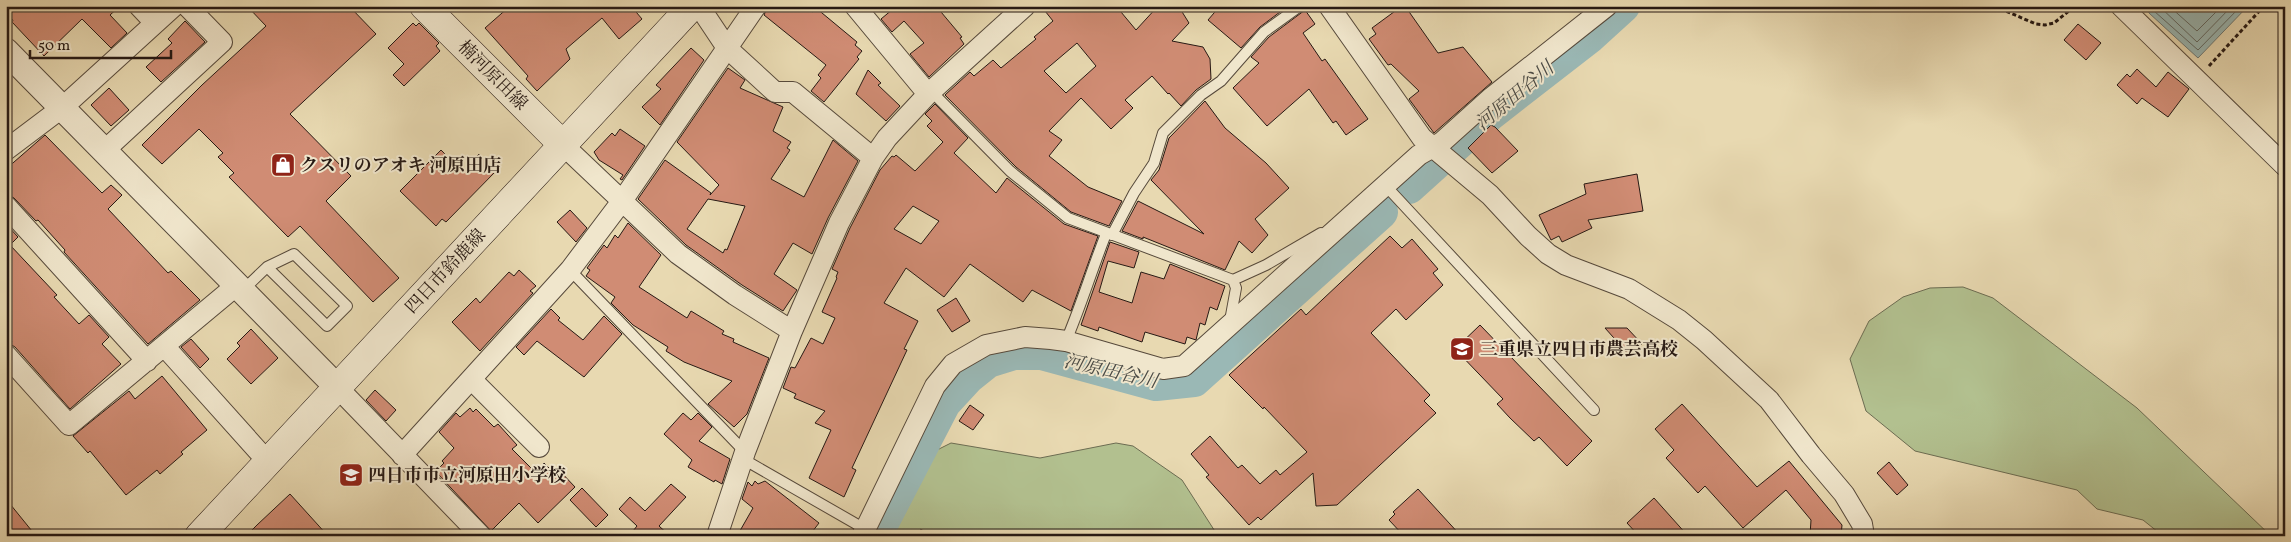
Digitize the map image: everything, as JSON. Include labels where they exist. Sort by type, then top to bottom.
[{"type":"main road","name":"楠河原田線","points":[[424,6],[562,144]]},
{"type":"main road","name":"四日市鈴鹿線","points":[[199,536],[692,6]]},
{"type":"street","points":[[139,6],[155,23]]},
{"type":"street","points":[[6,150],[63,107],[174,6]]},
{"type":"street","points":[[105,150],[222,42],[187,6]]},
{"type":"street","points":[[699,6],[727,48],[775,92],[793,92],[873,158]]},
{"type":"street","points":[[402,455],[570,270],[622,201],[756,6]]},
{"type":"street","points":[[855,6],[930,93]]},
{"type":"street","points":[[717,536],[744,455],[792,331],[839,223],[873,158],[887,138],[930,93],[1025,6]]},
{"type":"street","points":[[1329,6],[1422,138],[1490,195],[1528,236],[1548,254],[1566,265],[1629,289],[1679,320],[1704,340],[1769,400],[1844,494],[1862,524],[1864,536]]},
{"type":"street","points":[[1440,153],[1442,142],[1492,97],[1607,6]]},
{"type":"street","points":[[2121,6],[2197,79],[2282,156]]},
{"type":"street","points":[[6,51],[338,387],[482,536]]},
{"type":"street","points":[[562,144],[678,254],[735,295],[792,331]]},
{"type":"street","points":[[863,532],[935,386],[953,364],[986,345],[1025,337],[1066,341],[1163,369],[1184,366],[1385,184],[1440,153]]},
{"type":"street","points":[[6,206],[147,361]]},
{"type":"street","points":[[6,355],[68,425],[240,288]]},
{"type":"street","points":[[165,347],[268,462]]},
{"type":"street","points":[[472,380],[539,447]]},
{"type":"lane","points":[[1066,341],[1081,307],[1091,272],[1109,235],[1154,162],[1163,133],[1201,95],[1221,81],[1264,32],[1300,6]]},
{"type":"lane","points":[[930,93],[1010,171],[1068,218],[1233,280],[1266,265],[1353,214]]},
{"type":"lane","points":[[1385,184],[1594,410]]},
{"type":"lane","points":[[240,288],[267,267],[294,254],[347,306],[327,326],[267,267]]},
{"type":"lane","points":[[570,270],[744,455],[863,532]]},
{"type":"lane","points":[[1229,325],[1236,288],[1233,280]]},
{"type":"path","points":[[1942,6],[2001,9],[2036,24],[2045,25],[2054,22],[2076,6]]},
{"type":"path","points":[[2197,79],[2264,6]]},
{"type":"path","points":[[920,530],[930,536]]},
{"type":"green space","points":[[1963,287],[1993,298],[2137,408],[2271,536],[2163,536],[2143,520],[2097,509],[2077,490],[1915,451],[1866,411],[1850,359],[1869,321],[1903,297],[1930,288]]},
{"type":"green space","points":[[951,443],[1040,458],[1116,443],[1133,446],[1182,480],[1218,536],[881,536],[897,487],[925,456]]},
{"type":"water","points":[[2147,6],[2248,6],[2198,58],[2149,13]]},
{"type":"building","points":[[6,6],[120,6],[110,15],[127,33],[111,48],[82,19],[44,56],[12,22],[13,20],[6,13]]},
{"type":"building","points":[[247,6],[349,6],[376,34],[290,114],[351,176],[326,201],[399,278],[373,302],[300,226],[288,237],[229,177],[234,173],[218,157],[223,153],[199,129],[162,164],[142,145],[202,85],[266,26]]},
{"type":"building","points":[[510,6],[631,6],[642,19],[619,39],[602,18],[566,49],[570,59],[537,91],[526,79],[528,76],[485,28]]},
{"type":"building","points":[[768,6],[805,6],[813,12],[816,8],[857,42],[855,45],[862,51],[857,57],[859,59],[824,102],[811,91],[821,78],[818,75],[826,65],[764,15]]},
{"type":"building","points":[[890,6],[936,6],[962,37],[960,38],[964,44],[929,77],[910,54],[924,43],[904,21],[892,32],[881,19],[893,9]]},
{"type":"building","points":[[1041,6],[1116,6],[1136,30],[1158,6],[1173,6],[1177,10],[1179,7],[1189,23],[1172,41],[1203,47],[1210,59],[1211,79],[1196,90],[1181,106],[1152,76],[1125,100],[1133,108],[1111,129],[1081,98],[1049,131],[1062,140],[1049,156],[1088,187],[1122,201],[1109,226],[1071,212],[1016,167],[945,95],[970,72],[974,76],[993,60],[1001,68],[1036,39],[1034,37],[1053,21]],"holes":[[[1077,43],[1096,66],[1066,93],[1044,71]]]},
{"type":"building","points":[[1220,6],[1288,6],[1260,27],[1241,48],[1208,20]]},
{"type":"building","points":[[1402,6],[1405,6],[1438,53],[1463,47],[1492,82],[1434,133],[1409,99],[1419,91],[1391,64],[1388,65],[1369,39],[1376,34],[1372,28]]},
{"type":"building","points":[[1305,10],[1315,24],[1303,33],[1322,61],[1325,59],[1368,119],[1346,135],[1336,121],[1333,123],[1309,89],[1267,126],[1233,88],[1259,63],[1251,57],[1269,37]]},
{"type":"building","points":[[185,21],[205,42],[161,82],[146,67],[172,43],[168,39]]},
{"type":"building","points":[[413,23],[416,26],[419,23],[439,43],[436,46],[440,51],[404,86],[393,75],[404,64],[388,48]]},
{"type":"building","points":[[2078,24],[2101,43],[2086,60],[2064,40]]},
{"type":"building","points":[[691,48],[704,60],[660,125],[642,107],[661,89],[656,85]]},
{"type":"building","points":[[728,68],[745,80],[740,88],[783,107],[773,131],[791,142],[787,148],[790,150],[771,179],[804,197],[833,140],[858,161],[828,218],[812,254],[793,243],[774,274],[797,290],[783,311],[742,285],[686,245],[638,199],[665,160],[711,193],[710,195],[719,185],[677,142]],"holes":[[[708,199],[745,206],[727,250],[725,249],[723,253],[687,229]]]},
{"type":"building","points":[[2137,69],[2156,87],[2168,72],[2189,89],[2168,117],[2142,98],[2137,104],[2117,85],[2127,74],[2130,77]]},
{"type":"building","points":[[868,70],[881,83],[878,85],[900,106],[886,121],[856,94]]},
{"type":"building","points":[[109,88],[129,110],[111,126],[91,105]]},
{"type":"building","points":[[1205,101],[1225,128],[1266,163],[1289,188],[1255,219],[1268,235],[1252,253],[1239,241],[1225,270],[1143,237],[1143,239],[1122,231],[1138,201],[1204,234],[1151,180],[1159,170],[1169,138]]},
{"type":"building","points":[[935,104],[968,138],[954,153],[996,193],[1007,178],[1064,224],[1098,236],[1071,311],[1032,290],[1023,302],[970,264],[944,297],[906,268],[884,303],[918,321],[904,349],[907,350],[852,468],[856,470],[844,497],[809,478],[831,430],[815,423],[825,411],[794,398],[796,394],[783,388],[791,367],[795,368],[811,338],[823,344],[835,318],[822,312],[837,278],[838,272],[832,269],[850,228],[880,170],[892,156],[896,155],[915,171],[943,142],[927,126],[932,121],[925,114]],"holes":[[[913,206],[939,221],[921,244],[894,229]]]},
{"type":"building","points":[[1491,125],[1518,151],[1492,173],[1468,148]]},
{"type":"building","points":[[620,129],[645,146],[622,180],[620,179],[623,175],[599,160],[594,152],[612,133],[615,136]]},
{"type":"building","points":[[45,135],[102,193],[111,185],[122,195],[108,209],[168,273],[171,271],[200,300],[148,344],[64,252],[65,250],[38,220],[36,221],[14,198],[6,194],[6,169]]},
{"type":"building","points":[[441,150],[463,172],[479,154],[496,171],[446,222],[442,219],[436,226],[400,191]]},
{"type":"building","points":[[1637,174],[1643,211],[1588,220],[1592,228],[1562,242],[1559,236],[1551,240],[1539,215],[1586,194],[1584,184]]},
{"type":"building","points":[[570,210],[587,228],[576,242],[557,222]]},
{"type":"building","points":[[628,223],[661,255],[639,287],[687,318],[691,311],[724,331],[722,334],[734,339],[733,342],[769,358],[747,414],[734,427],[708,404],[732,381],[684,362],[666,351],[668,347],[633,325],[611,303],[615,297],[586,276],[590,270],[587,268],[604,245],[607,248],[615,235],[618,238]]},
{"type":"building","points":[[6,224],[18,237],[10,245],[57,295],[54,297],[79,324],[89,315],[109,337],[102,344],[121,364],[70,409],[15,347],[10,344],[12,341],[6,335]]},
{"type":"building","points":[[1390,236],[1402,248],[1412,239],[1438,269],[1433,273],[1443,285],[1406,320],[1396,309],[1371,333],[1430,395],[1424,401],[1436,413],[1337,505],[1316,506],[1313,473],[1261,520],[1258,517],[1249,525],[1206,477],[1209,475],[1191,454],[1210,436],[1238,468],[1242,465],[1260,484],[1276,470],[1280,475],[1307,452],[1264,407],[1263,409],[1229,375],[1301,309],[1306,315]]},
{"type":"building","points":[[1110,242],[1139,252],[1134,268],[1108,261],[1099,292],[1132,303],[1141,272],[1164,279],[1170,264],[1225,286],[1217,310],[1210,307],[1205,325],[1200,323],[1196,340],[1187,337],[1185,344],[1145,332],[1142,342],[1099,327],[1098,331],[1081,325]]},
{"type":"building","points":[[519,270],[536,286],[530,291],[533,293],[480,351],[452,322],[476,298],[480,303],[509,272],[514,276]]},
{"type":"building","points":[[956,298],[970,321],[952,332],[937,310]]},
{"type":"building","points":[[551,309],[560,318],[558,320],[583,340],[604,316],[622,334],[584,377],[537,341],[524,355],[516,347]]},
{"type":"building","points":[[1480,325],[1592,441],[1567,466],[1539,437],[1534,441],[1510,418],[1497,404],[1503,399],[1455,349]]},
{"type":"building","points":[[1605,328],[1627,328],[1642,344],[1630,356]]},
{"type":"building","points":[[251,329],[278,358],[251,384],[227,359],[240,346],[237,343]]},
{"type":"building","points":[[191,339],[209,359],[200,368],[181,347]]},
{"type":"building","points":[[162,376],[207,430],[181,452],[183,454],[160,474],[157,470],[126,495],[90,451],[88,453],[73,436],[129,391],[135,399]]},
{"type":"building","points":[[375,390],[396,410],[386,421],[366,400]]},
{"type":"building","points":[[1682,404],[1757,487],[1789,461],[1842,525],[1841,536],[1810,536],[1811,520],[1786,490],[1743,528],[1705,486],[1698,493],[1666,458],[1674,450],[1655,429]]},
{"type":"building","points":[[970,405],[984,415],[973,430],[959,421]]},
{"type":"building","points":[[470,408],[473,412],[476,409],[494,427],[498,424],[517,445],[512,449],[535,472],[544,463],[554,473],[558,469],[575,487],[538,523],[519,503],[491,531],[436,471],[454,448],[439,432],[456,413],[460,417]]},
{"type":"building","points":[[683,413],[691,420],[698,413],[712,427],[699,441],[730,459],[722,484],[715,480],[714,482],[688,467],[692,460],[664,434]]},
{"type":"building","points":[[1889,462],[1908,485],[1897,495],[1877,473]]},
{"type":"building","points":[[755,481],[758,484],[765,481],[819,523],[809,536],[737,536],[753,508],[742,499],[748,482],[752,486]]},
{"type":"building","points":[[671,484],[686,497],[659,526],[670,536],[629,536],[637,526],[619,509],[630,497],[645,511]]},
{"type":"building","points":[[582,488],[608,515],[596,527],[570,500]]},
{"type":"building","points":[[1418,489],[1461,536],[1404,536],[1389,520],[1395,514],[1393,512]]},
{"type":"building","points":[[290,494],[328,536],[246,536],[257,525]]},
{"type":"building","points":[[1654,498],[1688,536],[1639,536],[1627,523]]},
{"type":"building","points":[[6,499],[36,536],[6,536]]},
{"type":"waterway","name":"河原田谷川","points":[[1409,187],[1491,113],[1590,36],[1623,6]]},
{"type":"waterway","name":"河原田谷川","points":[[875,536],[944,403],[968,377],[988,361],[1014,353],[1042,353],[1156,384],[1194,380],[1381,212]]},
{"type":"place","name":"クスリのアオキ 河原田店","points":[[283,165]]},
{"type":"place","name":"三重県立四日市農芸高校","points":[[1462,349]]},
{"type":"place","name":"四日市市立河原田小学校","points":[[351,475]]}]
